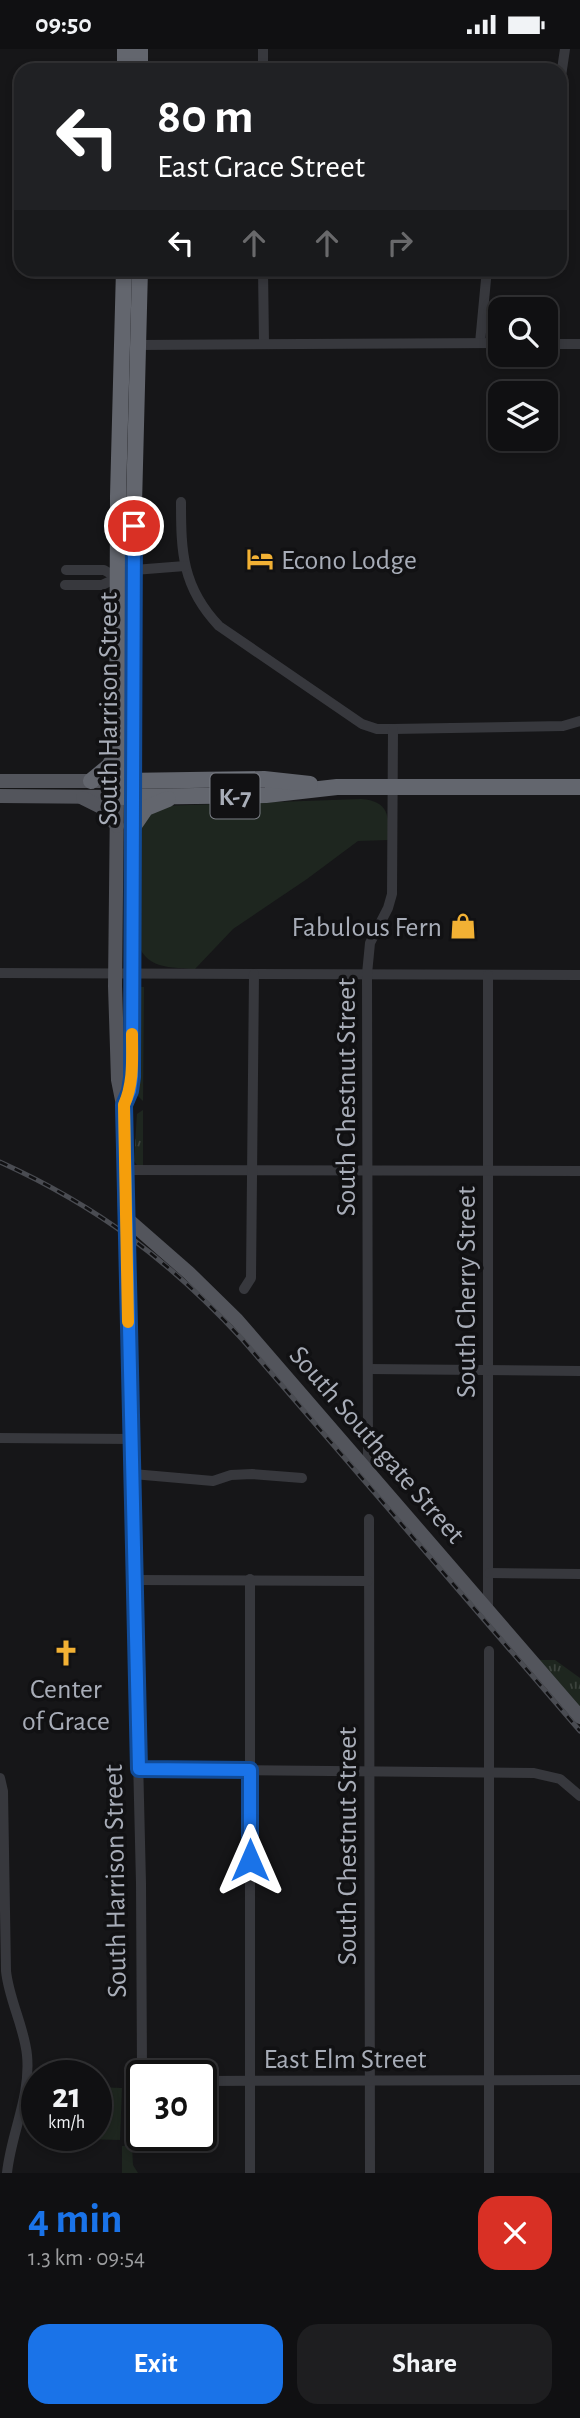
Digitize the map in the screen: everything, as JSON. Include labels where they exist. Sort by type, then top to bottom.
[{"type":"highway","name":"South Harrison Street","points":[[124,277],[117,753],[125,789]]},
{"type":"highway","name":"South Harrison Street","points":[[125,789],[133,746],[139,277]]},
{"type":"highway","name":"K-7","points":[[133,746],[146,766],[169,780],[264,779],[337,787],[580,787]]},
{"type":"highway","points":[[91,781],[109,766],[117,753]]},
{"type":"highway","points":[[125,789],[169,780]]},
{"type":"highway","name":"K-7","points":[[125,789],[176,796],[266,795],[337,787]]},
{"type":"highway","points":[[125,827],[146,808],[176,796]]},
{"type":"main road","points":[[0,781],[91,781],[125,789]]},
{"type":"main road","points":[[0,796],[78,796],[125,789]]},
{"type":"main road","name":"South Harrison Street","points":[[124,1105],[132,1077],[132,973],[125,789]]},
{"type":"main road","points":[[78,796],[103,808],[125,827]]},
{"type":"main road","name":"South Harrison Street","points":[[125,827],[116,973],[118,1080],[124,1105],[125,1217]]},
{"type":"main road","name":"South Southgate Street","points":[[125,1217],[190,1273],[237,1319],[580,1717]]},
{"type":"street","points":[[263,277],[264,343]]},
{"type":"street","points":[[480,343],[485,277]]},
{"type":"street","points":[[139,345],[488,343]]},
{"type":"street","points":[[558,344],[580,344]]},
{"type":"street","points":[[181,502],[181,548],[185,566],[199,600],[214,620],[362,724],[377,729],[393,729],[563,726],[580,721]]},
{"type":"street","points":[[65,585],[102,585],[134,570],[185,566]]},
{"type":"street","points":[[66,570],[104,570],[118,577]]},
{"type":"street","name":"South Chestnut Street","points":[[368,1470],[367,974],[370,943],[392,894],[393,729]]},
{"type":"street","points":[[0,973],[580,975]]},
{"type":"street","points":[[244,1289],[251,1278],[254,974]]},
{"type":"street","name":"South Cherry Street","points":[[488,975],[488,1610]]},
{"type":"street","points":[[124,1170],[580,1171]]},
{"type":"street","name":"South Harrison Street","points":[[125,1217],[139,1769],[142,2060]]},
{"type":"street","points":[[368,1369],[580,1371]]},
{"type":"street","points":[[0,1438],[132,1439]]},
{"type":"street","points":[[133,1475],[213,1481],[231,1475],[253,1474],[302,1478]]},
{"type":"street","name":"South Chestnut Street","points":[[369,1520],[370,2173]]},
{"type":"street","points":[[489,1573],[580,1574]]},
{"type":"street","points":[[250,1579],[250,2173]]},
{"type":"street","points":[[135,1580],[368,1581]]},
{"type":"street","points":[[489,1651],[489,2173]]},
{"type":"street","points":[[139,1769],[545,1774],[560,1779],[580,1796]]},
{"type":"street","points":[[0,1778],[3,1791],[3,1959],[6,1979],[25,2038],[27,2067],[26,2096],[7,2173]]},
{"type":"street","name":"East Elm Street","points":[[217,2081],[580,2080]]},
{"type":"green space","points":[[361,799],[377,803],[386,811],[389,840],[358,841],[233,929],[195,969],[164,966],[148,959],[142,953],[134,931],[140,817],[159,806]]},
{"type":"green space","points":[[139,987],[144,987],[143,1101],[138,1096],[141,1057]]},
{"type":"green space","points":[[143,1110],[143,1167],[134,1161],[137,1114]]},
{"type":"green space","points":[[538,1660],[555,1660],[580,1678],[580,1710]]},
{"type":"green space","points":[[112,2088],[122,2088],[120,2140],[112,2140]]},
{"type":"green space","points":[[122,2146],[126,2146],[126,2151],[132,2151],[133,2165],[138,2173],[122,2173]]},
{"type":"railway","points":[[0,1162],[68,1197],[130,1237],[215,1311],[580,1731]]},
{"type":"slow traffic","points":[[128,1322],[124,1105],[132,1077],[132,1034]]},
{"type":"place","name":"Econo Lodge","points":[[260,559]]},
{"type":"place","name":"Fabulous Fern","points":[[463,926]]},
{"type":"place","name":"Center of Grace","points":[[66,1653]]},
{"type":"route","points":[[134,526],[132,1077],[124,1105],[139,1769],[250,1770],[250,1860]]}]
